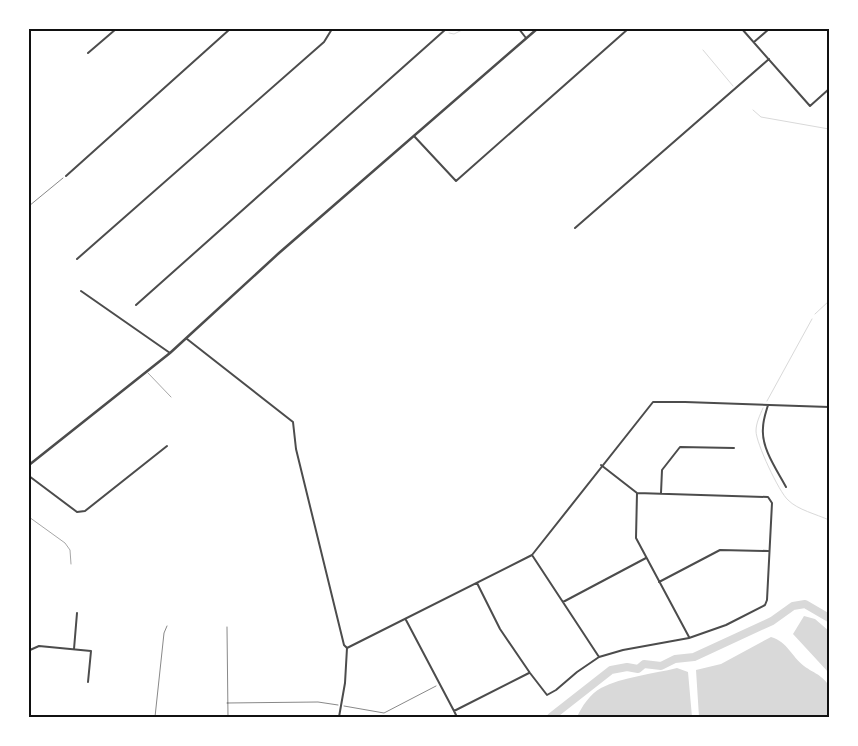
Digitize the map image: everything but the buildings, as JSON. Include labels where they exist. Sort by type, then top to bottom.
[{"type":"street","points":[[88,53],[116,29]]},
{"type":"street","points":[[66,176],[230,29]]},
{"type":"street","points":[[77,259],[324,42],[332,29]]},
{"type":"street","points":[[136,305],[446,29]]},
{"type":"street","points":[[519,29],[526,38]]},
{"type":"street","points":[[29,465],[187,339],[279,254],[536,29]]},
{"type":"street","points":[[414,136],[456,181],[628,29]]},
{"type":"street","points":[[742,29],[810,106],[829,89]]},
{"type":"street","points":[[754,42],[769,29]]},
{"type":"street","points":[[575,228],[769,59]]},
{"type":"street","points":[[81,291],[170,353]]},
{"type":"street","points":[[187,339],[293,422],[296,449],[312,517],[344,645],[347,648],[345,683],[339,717]]},
{"type":"street","points":[[347,648],[532,555],[653,402],[675,401],[829,407]]},
{"type":"street","points":[[768,405],[763,438],[786,487]]},
{"type":"street","points":[[29,476],[77,512],[86,511],[167,446]]},
{"type":"street","points":[[661,493],[662,470],[680,447],[734,448]]},
{"type":"street","points":[[477,583],[500,629],[530,673],[548,695],[599,657],[623,650],[689,638],[726,625],[765,605],[767,600],[768,551],[772,503],[766,496],[637,493],[602,465]]},
{"type":"street","points":[[637,493],[636,538],[689,638]]},
{"type":"street","points":[[659,582],[720,550],[768,551]]},
{"type":"street","points":[[532,555],[599,657]]},
{"type":"street","points":[[563,602],[646,558]]},
{"type":"street","points":[[74,649],[77,613]]},
{"type":"street","points":[[406,620],[457,717]]},
{"type":"street","points":[[29,646],[29,698]]},
{"type":"street","points":[[30,650],[39,646],[91,651],[88,682]]},
{"type":"street","points":[[454,711],[530,673]]},
{"type":"lane","points":[[147,372],[170,397]]},
{"type":"lane","points":[[29,517],[65,543],[70,550],[71,564]]},
{"type":"path","points":[[29,206],[66,176]]},
{"type":"path","points":[[155,717],[164,633],[168,626]]},
{"type":"path","points":[[227,627],[228,717]]},
{"type":"path","points":[[228,703],[318,702],[384,713],[440,684]]},
{"type":"shaded area","points":[[804,616],[815,619],[829,631],[829,673],[793,634]]},
{"type":"shaded area","points":[[771,637],[781,642],[800,662],[829,685],[829,717],[699,717],[696,670],[721,664]]},
{"type":"shaded area","points":[[677,668],[688,672],[692,717],[577,717],[593,694],[609,684]]},
{"type":"waterway","points":[[449,33],[454,34],[464,29]]},
{"type":"waterway","points":[[703,50],[733,86]]},
{"type":"waterway","points":[[753,110],[761,117],[829,129]]},
{"type":"waterway","points":[[815,314],[829,301]]},
{"type":"waterway","points":[[767,401],[812,319]]},
{"type":"waterway","points":[[763,408],[758,419],[757,437],[779,488],[792,503],[829,520]]},
{"type":"waterway","points":[[551,717],[611,670],[627,667],[638,669],[644,664],[661,666],[675,659],[694,657],[772,621],[793,606],[805,604],[829,618]]}]
